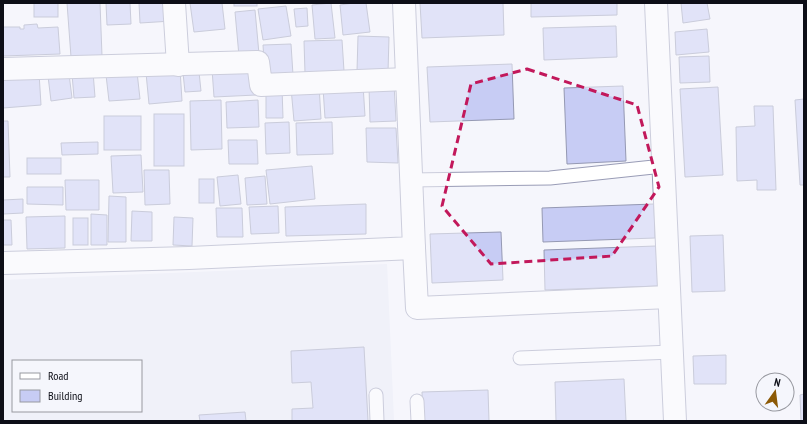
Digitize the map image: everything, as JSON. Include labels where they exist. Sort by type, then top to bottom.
[{"type":"street","points":[[174,3],[178,65]]},
{"type":"street","points":[[404,3],[417,308],[669,297]]},
{"type":"street","points":[[656,3],[675,421]]},
{"type":"street","points":[[3,69],[258,62],[260,85],[407,79]]},
{"type":"street","points":[[3,262],[188,258],[414,248]]},
{"type":"lane","points":[[411,180],[550,178],[663,166]]},
{"type":"lane","points":[[520,358],[672,352]]},
{"type":"lane","points":[[376,395],[377,421]]},
{"type":"lane","points":[[417,401],[418,421]]},
{"type":"highlighted area","points":[[527,69],[637,105],[659,187],[612,256],[491,264],[442,206],[471,84]]},
{"type":"shaded area","points":[[387,264],[394,421],[3,421],[3,280]]},
{"type":"building","points":[[34,3],[58,3],[58,17],[34,17]]},
{"type":"building","points":[[67,3],[100,3],[102,56],[71,57]]},
{"type":"building","points":[[106,3],[130,3],[131,24],[107,25]]},
{"type":"building","points":[[139,3],[171,3],[172,21],[140,23]]},
{"type":"building","points":[[190,3],[222,3],[225,29],[194,32]]},
{"type":"building","points":[[234,3],[257,3],[257,6],[234,6]]},
{"type":"building","points":[[331,3],[335,38],[315,39],[312,5]]},
{"type":"building","points":[[366,3],[370,32],[343,35],[340,5]]},
{"type":"building","points":[[420,3],[503,3],[504,35],[422,38]]},
{"type":"building","points":[[531,3],[617,3],[617,15],[531,17]]},
{"type":"building","points":[[681,3],[707,3],[710,19],[683,23]]},
{"type":"building","points":[[286,6],[291,36],[263,40],[258,9]]},
{"type":"building","points":[[307,8],[308,26],[296,27],[294,9]]},
{"type":"building","points":[[255,10],[259,54],[239,56],[235,12]]},
{"type":"building","points":[[37,24],[38,28],[58,27],[60,54],[3,56],[3,27],[20,27],[20,29],[24,29],[24,25]]},
{"type":"building","points":[[616,26],[617,57],[544,60],[543,28]]},
{"type":"building","points":[[707,29],[709,52],[676,55],[675,32]]},
{"type":"building","points":[[358,36],[389,37],[388,72],[357,71]]},
{"type":"building","points":[[342,40],[344,71],[305,73],[304,41]]},
{"type":"building","points":[[291,44],[293,75],[265,76],[263,45]]},
{"type":"building","points":[[709,56],[710,82],[680,83],[679,57]]},
{"type":"building","points":[[512,64],[514,119],[430,122],[427,67]]},
{"type":"building","points":[[255,68],[256,95],[214,97],[212,69]]},
{"type":"building","points":[[180,69],[182,101],[149,104],[146,73]]},
{"type":"building","points":[[93,72],[95,97],[74,98],[72,74]]},
{"type":"building","points":[[137,72],[140,99],[109,101],[106,75]]},
{"type":"building","points":[[199,72],[201,91],[185,92],[183,73]]},
{"type":"building","points":[[39,73],[41,105],[3,108],[3,76]]},
{"type":"building","points":[[69,74],[72,98],[51,101],[48,76]]},
{"type":"building","points":[[394,84],[396,121],[370,122],[369,86]]},
{"type":"building","points":[[319,85],[321,119],[294,121],[291,88]]},
{"type":"building","points":[[363,85],[365,116],[325,118],[323,88]]},
{"type":"building","points":[[623,86],[626,161],[567,164],[564,88]]},
{"type":"building","points":[[718,87],[723,175],[685,177],[680,89]]},
{"type":"building","points":[[266,88],[282,88],[283,118],[266,118]]},
{"type":"building","points":[[804,99],[804,185],[800,185],[795,100]]},
{"type":"building","points":[[221,100],[222,149],[191,150],[190,101]]},
{"type":"building","points":[[258,100],[259,127],[227,128],[226,102]]},
{"type":"building","points":[[754,106],[773,106],[776,190],[757,190],[757,180],[737,181],[736,127],[755,126]]},
{"type":"building","points":[[154,114],[184,114],[184,166],[154,166]]},
{"type":"building","points":[[104,116],[141,116],[141,150],[104,150]]},
{"type":"building","points":[[3,121],[8,121],[10,177],[3,177]]},
{"type":"building","points":[[289,122],[290,153],[266,154],[265,123]]},
{"type":"building","points":[[332,122],[333,154],[297,155],[296,123]]},
{"type":"building","points":[[366,128],[396,128],[398,163],[367,162]]},
{"type":"building","points":[[228,140],[257,140],[258,164],[229,164]]},
{"type":"building","points":[[98,142],[98,154],[62,155],[61,143]]},
{"type":"building","points":[[141,155],[143,192],[113,193],[111,156]]},
{"type":"building","points":[[27,158],[61,158],[61,174],[27,174]]},
{"type":"building","points":[[312,166],[315,199],[270,204],[266,170]]},
{"type":"building","points":[[144,170],[169,170],[170,204],[145,205]]},
{"type":"building","points":[[238,175],[241,204],[220,206],[217,177]]},
{"type":"building","points":[[265,176],[267,204],[247,205],[245,178]]},
{"type":"building","points":[[199,179],[214,179],[214,203],[199,203]]},
{"type":"building","points":[[65,180],[99,180],[99,210],[66,210]]},
{"type":"building","points":[[27,187],[63,187],[63,205],[27,204]]},
{"type":"building","points":[[109,196],[126,197],[126,242],[108,242]]},
{"type":"building","points":[[23,199],[23,213],[3,214],[3,200]]},
{"type":"building","points":[[366,204],[366,234],[286,236],[285,207]]},
{"type":"building","points":[[654,204],[655,238],[543,242],[542,208]]},
{"type":"building","points":[[278,206],[279,233],[251,234],[249,207]]},
{"type":"building","points":[[216,208],[242,208],[243,237],[217,237]]},
{"type":"building","points":[[132,211],[152,212],[152,241],[131,241]]},
{"type":"building","points":[[91,214],[107,215],[107,245],[91,245]]},
{"type":"building","points":[[65,216],[65,248],[27,249],[26,217]]},
{"type":"building","points":[[174,217],[193,218],[192,246],[173,245]]},
{"type":"building","points":[[73,218],[88,218],[88,245],[73,245]]},
{"type":"building","points":[[3,220],[11,220],[12,245],[3,245]]},
{"type":"building","points":[[501,232],[503,280],[432,283],[430,234]]},
{"type":"building","points":[[723,235],[725,291],[692,292],[690,236]]},
{"type":"building","points":[[656,246],[658,286],[545,290],[544,250]]},
{"type":"building","points":[[364,347],[368,421],[292,421],[292,409],[313,408],[311,382],[292,383],[291,351]]},
{"type":"building","points":[[726,355],[726,384],[694,384],[693,356]]},
{"type":"building","points":[[624,379],[626,421],[556,421],[555,382]]},
{"type":"building","points":[[488,390],[489,421],[423,421],[422,392]]},
{"type":"building","points":[[804,394],[804,421],[801,421],[800,395]]},
{"type":"building","points":[[245,412],[246,421],[200,421],[199,415]]}]
